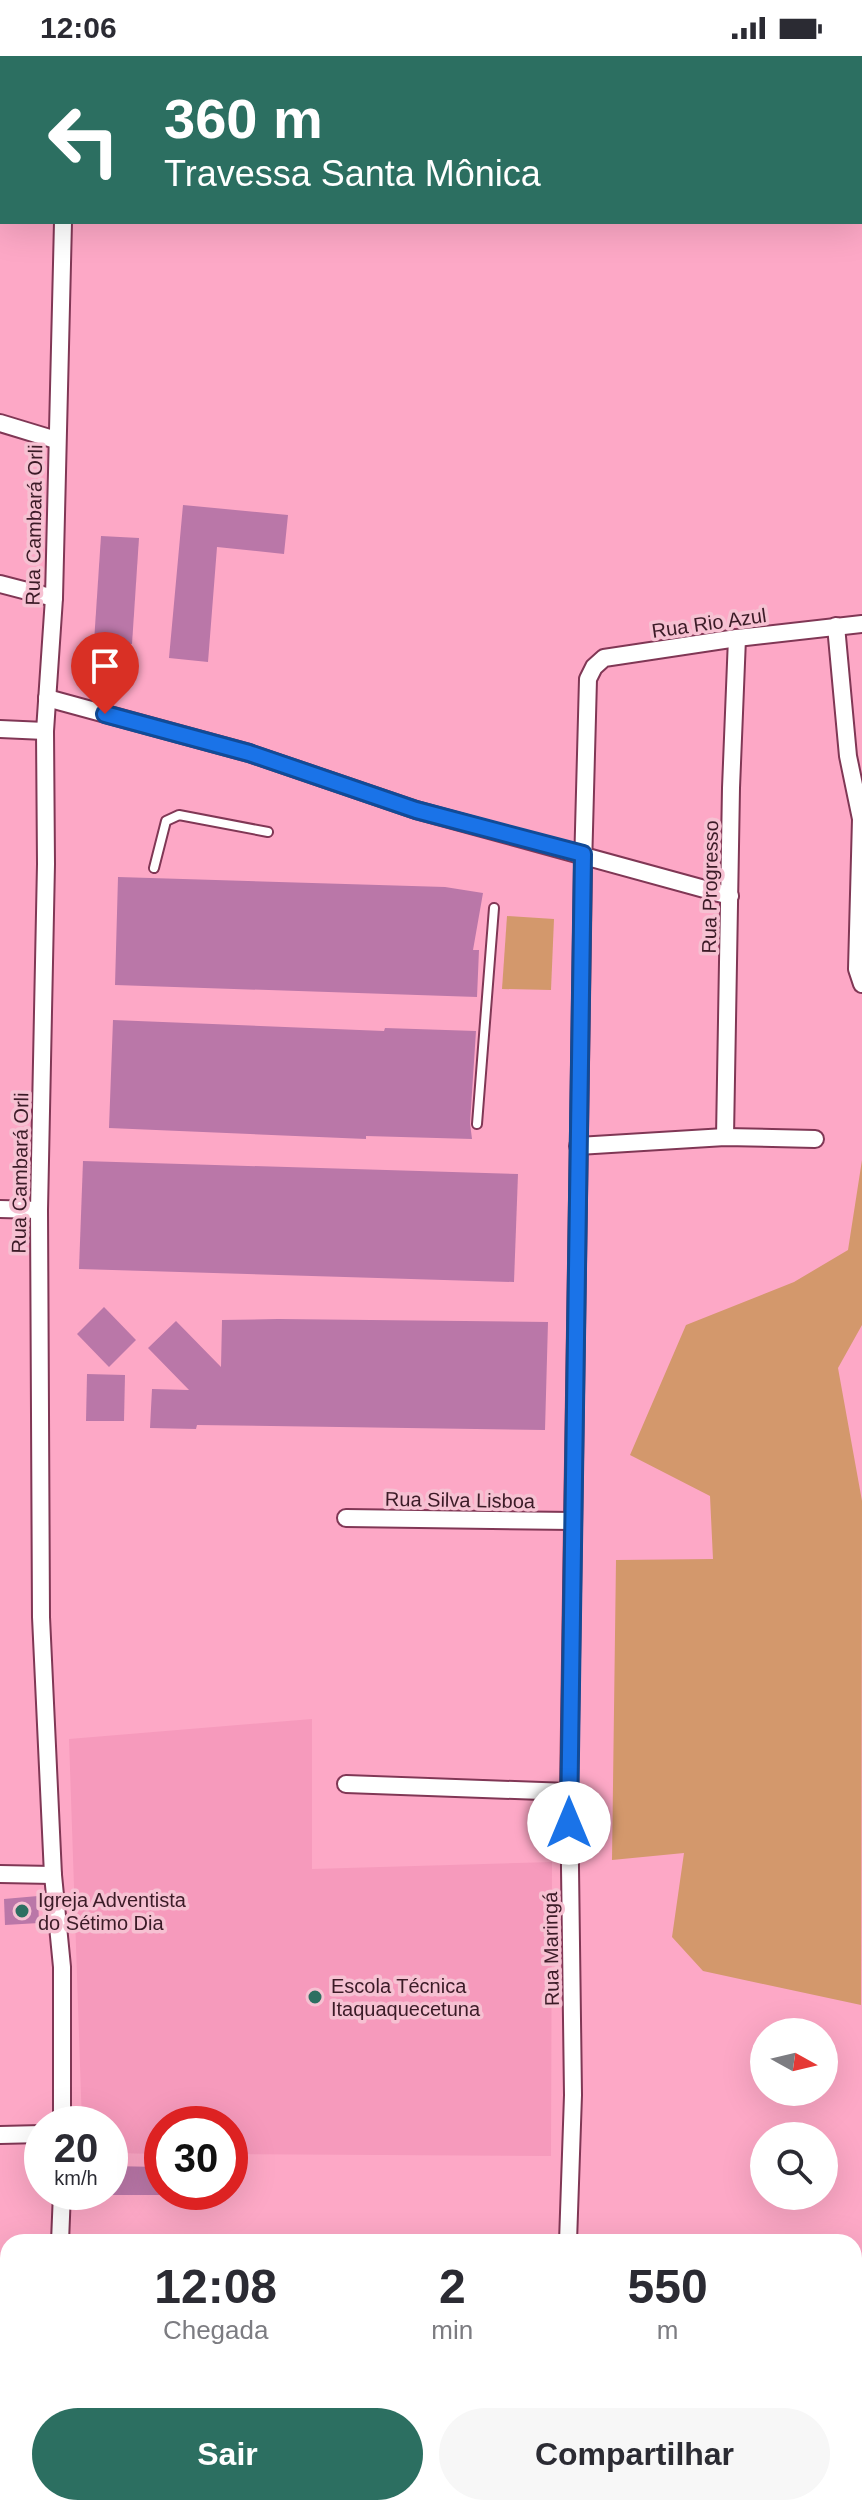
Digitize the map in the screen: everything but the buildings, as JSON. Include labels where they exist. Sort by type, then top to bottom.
[{"type":"street","name":"Rua Cambará Orli","points":[[62,2106],[62,1967],[53,1875],[41,1617],[39,1210],[46,864],[45,731],[54,598],[63,224]]},
{"type":"street","points":[[0,423],[56,440]]},
{"type":"street","points":[[0,584],[54,598]]},
{"type":"street","name":"Rua Rio Azul","points":[[586,695],[588,679],[594,667],[604,658],[737,638],[862,624]]},
{"type":"street","points":[[836,626],[848,756],[857,778],[861,819],[859,977]]},
{"type":"street","name":"Rua Progresso","points":[[725,1137],[737,638]]},
{"type":"street","name":"Rua Maringá","points":[[568,2234],[573,2095],[569,1792],[586,695]]},
{"type":"street","points":[[47,698],[249,753],[416,810],[730,896]]},
{"type":"street","points":[[0,729],[45,731]]},
{"type":"street","points":[[578,1146],[725,1137],[815,1139]]},
{"type":"street","points":[[0,1209],[39,1210]]},
{"type":"street","name":"Rua Silva Lisboa","points":[[346,1518],[573,1521]]},
{"type":"street","points":[[346,1784],[569,1792]]},
{"type":"street","points":[[0,1874],[53,1875]]},
{"type":"street","points":[[0,2135],[24,2134]]},
{"type":"street","points":[[60,2234],[61,2210]]},
{"type":"lane","points":[[154,868],[166,821],[179,815],[268,832]]},
{"type":"lane","points":[[477,1124],[494,908]]},
{"type":"shaded area","points":[[507,916],[554,919],[551,990],[502,989]]},
{"type":"shaded area","points":[[862,1160],[862,1325],[838,1368],[862,1501],[861,2005],[703,1971],[672,1937],[684,1853],[612,1860],[616,1560],[713,1559],[710,1496],[630,1455],[686,1325],[794,1282],[848,1250]]},
{"type":"shaded area","name":"Escola Técnica Itaquaquecetuna","points":[[312,1719],[312,1869],[552,1862],[551,2156],[248,2154],[248,2106],[144,2106],[144,2154],[128,2153],[128,2106],[81,2106],[69,1739]]},
{"type":"place","name":"Igreja Adventista do Sétimo Dia","points":[[22,1911]]},
{"type":"place","name":"Escola Técnica Itaquaquecetuna","points":[[315,1997]]},
{"type":"route","points":[[105,714],[249,753],[416,810],[583,854],[569,1823]]}]
